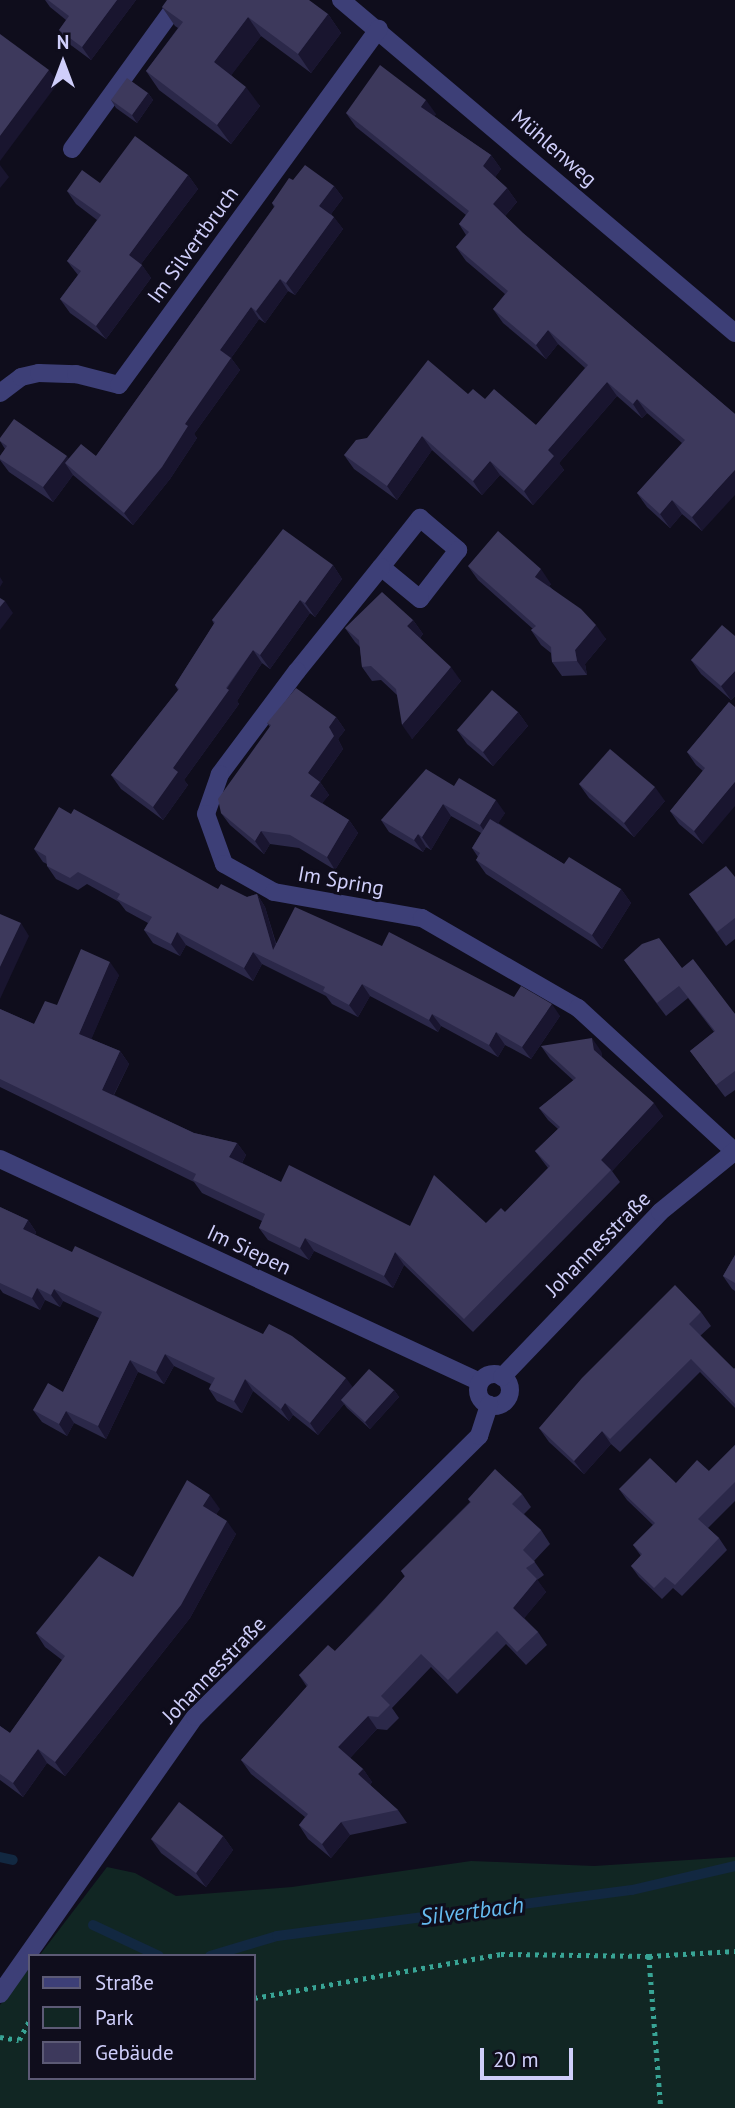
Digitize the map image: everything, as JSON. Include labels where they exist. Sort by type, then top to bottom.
[{"type":"street","points":[[72,149],[180,0]]},
{"type":"street","name":"Mühlenweg","points":[[341,0],[379,29],[735,333]]},
{"type":"street","name":"Im Silvertbruch","points":[[0,393],[21,377],[39,373],[76,373],[119,385],[379,29]]},
{"type":"street","name":"Im Spring","points":[[381,567],[420,599],[458,550],[420,519],[381,567],[220,774],[206,814],[224,864],[274,892],[422,918],[578,1008],[735,1152]]},
{"type":"street","name":"Johannesstraße","points":[[28,1954],[195,1717],[479,1436],[489,1405],[498,1406],[509,1395],[502,1377],[660,1212],[735,1152]]},
{"type":"street","name":"Im Siepen","points":[[0,1159],[480,1382]]},
{"type":"street","points":[[489,1405],[479,1396],[480,1382],[493,1374],[502,1377]]},
{"type":"street","name":"Johannesstraße","points":[[0,1994],[28,1954]]},
{"type":"path","points":[[256,1998],[500,1954],[649,1956],[735,1951]]},
{"type":"path","points":[[649,1956],[661,2108]]},
{"type":"path","points":[[0,2037],[19,2040],[28,2024]]},
{"type":"green space","points":[[735,1857],[735,2108],[0,2108],[0,2005],[28,1970],[28,2080],[256,2080],[256,1954],[41,1954],[107,1867],[135,1873],[176,1896],[292,1887],[471,1861],[594,1866]]},
{"type":"building","points":[[48,0],[117,0],[82,47],[59,30],[69,16]]},
{"type":"building","points":[[167,0],[309,0],[328,14],[298,54],[248,17],[214,62],[246,87],[217,125],[146,71],[183,22],[162,7]]},
{"type":"building","points":[[0,34],[49,70],[0,136]]},
{"type":"building","points":[[380,65],[426,100],[421,107],[491,155],[483,166],[507,188],[493,204],[523,233],[735,414],[735,470],[692,517],[672,500],[660,514],[637,493],[685,440],[637,399],[633,404],[607,382],[548,450],[554,456],[524,491],[490,461],[473,481],[422,436],[387,486],[344,455],[356,440],[367,438],[428,360],[468,394],[473,389],[485,399],[494,389],[536,425],[588,365],[548,330],[536,345],[493,309],[508,291],[456,247],[469,232],[459,224],[469,211],[346,113]]},
{"type":"building","points":[[127,78],[148,93],[132,115],[111,100]]},
{"type":"building","points":[[135,136],[188,175],[129,255],[142,265],[96,326],[60,299],[81,271],[67,261],[101,215],[67,191],[82,170],[100,183]]},
{"type":"building","points":[[305,165],[334,186],[319,206],[334,217],[286,283],[280,279],[256,311],[251,307],[220,350],[231,358],[185,424],[188,426],[162,467],[124,513],[65,463],[81,444],[96,456],[275,206],[272,203],[289,178],[293,180]]},
{"type":"building","points":[[14,419],[67,456],[43,487],[0,459],[7,446],[0,438]]},
{"type":"building","points":[[283,529],[333,565],[305,603],[300,600],[260,655],[253,650],[226,688],[229,690],[173,768],[178,772],[153,807],[111,775],[179,689],[175,685],[215,622],[212,620]]},
{"type":"building","points":[[498,531],[541,569],[535,577],[581,609],[596,625],[575,650],[577,661],[552,662],[551,647],[531,630],[536,626],[468,566]]},
{"type":"building","points":[[382,592],[413,620],[407,626],[451,667],[402,725],[396,689],[371,666],[362,667],[359,640],[345,628]]},
{"type":"building","points":[[722,625],[735,636],[735,671],[721,686],[691,660]]},
{"type":"building","points":[[296,688],[336,717],[329,727],[334,736],[308,773],[320,782],[310,796],[349,820],[327,857],[290,835],[261,831],[255,841],[221,813],[218,799],[271,725],[267,723]]},
{"type":"building","points":[[492,690],[518,712],[483,752],[457,730]]},
{"type":"building","points":[[729,702],[735,707],[735,782],[694,831],[670,811],[705,768],[687,752]]},
{"type":"building","points":[[610,749],[655,787],[624,823],[579,784]]},
{"type":"building","points":[[426,769],[454,786],[459,778],[496,800],[480,825],[443,804],[422,837],[418,834],[414,840],[381,820]]},
{"type":"building","points":[[59,807],[71,814],[74,809],[218,889],[221,884],[247,897],[257,894],[273,950],[295,907],[382,946],[389,932],[514,997],[521,986],[552,1004],[522,1047],[496,1032],[489,1045],[432,1014],[429,1020],[362,984],[349,1005],[323,991],[325,987],[253,952],[244,968],[177,932],[171,944],[144,930],[152,917],[117,899],[120,894],[78,872],[70,878],[47,866],[46,856],[34,849]]},
{"type":"building","points":[[490,819],[564,864],[569,857],[621,889],[592,935],[476,860],[480,853],[472,848]]},
{"type":"building","points":[[726,866],[735,877],[735,918],[717,932],[689,894]]},
{"type":"building","points":[[0,914],[21,923],[0,967]]},
{"type":"building","points":[[659,938],[682,968],[693,959],[735,1014],[735,1071],[716,1085],[690,1051],[715,1031],[679,986],[657,1003],[624,960],[642,944]]},
{"type":"building","points":[[81,949],[110,962],[79,1034],[120,1051],[102,1090],[194,1133],[237,1143],[229,1157],[281,1182],[289,1165],[410,1226],[434,1175],[486,1223],[501,1208],[505,1212],[550,1166],[535,1151],[560,1127],[539,1108],[576,1078],[541,1046],[592,1038],[594,1050],[654,1103],[601,1160],[611,1170],[464,1319],[395,1252],[384,1276],[305,1238],[300,1248],[259,1228],[265,1214],[193,1180],[196,1174],[0,1079],[0,1009],[34,1024],[45,1001],[57,1005]]},
{"type":"building","points":[[0,1207],[28,1220],[23,1229],[72,1252],[75,1246],[263,1334],[269,1324],[292,1336],[346,1378],[310,1423],[285,1403],[281,1409],[245,1379],[234,1401],[209,1389],[215,1378],[165,1354],[156,1372],[130,1360],[98,1426],[66,1411],[59,1424],[33,1410],[48,1383],[63,1392],[102,1312],[54,1289],[51,1295],[37,1288],[32,1298],[0,1283]]},
{"type":"building","points":[[735,1255],[735,1283],[723,1276]]},
{"type":"building","points":[[675,1285],[701,1312],[689,1324],[735,1368],[735,1404],[691,1359],[610,1439],[602,1431],[574,1461],[539,1428],[582,1378]]},
{"type":"building","points":[[369,1369],[394,1390],[365,1422],[341,1400]]},
{"type":"building","points":[[735,1445],[735,1482],[698,1519],[719,1538],[675,1585],[665,1577],[654,1588],[631,1566],[642,1554],[633,1545],[655,1523],[619,1489],[650,1458],[676,1483],[697,1460],[709,1471]]},
{"type":"building","points":[[495,1469],[522,1494],[512,1504],[541,1530],[523,1550],[535,1562],[526,1568],[537,1579],[513,1608],[538,1632],[517,1652],[497,1631],[448,1680],[421,1654],[381,1696],[390,1705],[378,1717],[368,1716],[338,1747],[363,1769],[358,1774],[398,1810],[341,1822],[322,1844],[299,1825],[308,1814],[241,1760],[308,1685],[299,1675],[328,1645],[335,1651],[374,1611],[405,1576],[401,1571],[471,1502],[468,1499]]},
{"type":"building","points":[[187,1480],[210,1495],[203,1506],[227,1521],[181,1605],[55,1762],[38,1749],[13,1783],[0,1774],[0,1726],[10,1733],[65,1656],[36,1633],[99,1556],[133,1577]]},
{"type":"building","points":[[179,1802],[223,1836],[196,1873],[151,1839]]},
{"type":"waterway","name":"Silvertbach","points":[[0,1857],[13,1860]]},
{"type":"waterway","name":"Silvertbach","points":[[217,1954],[277,1936],[632,1890],[735,1866]]},
{"type":"waterway","name":"Silvertbach","points":[[93,1925],[155,1954]]}]
